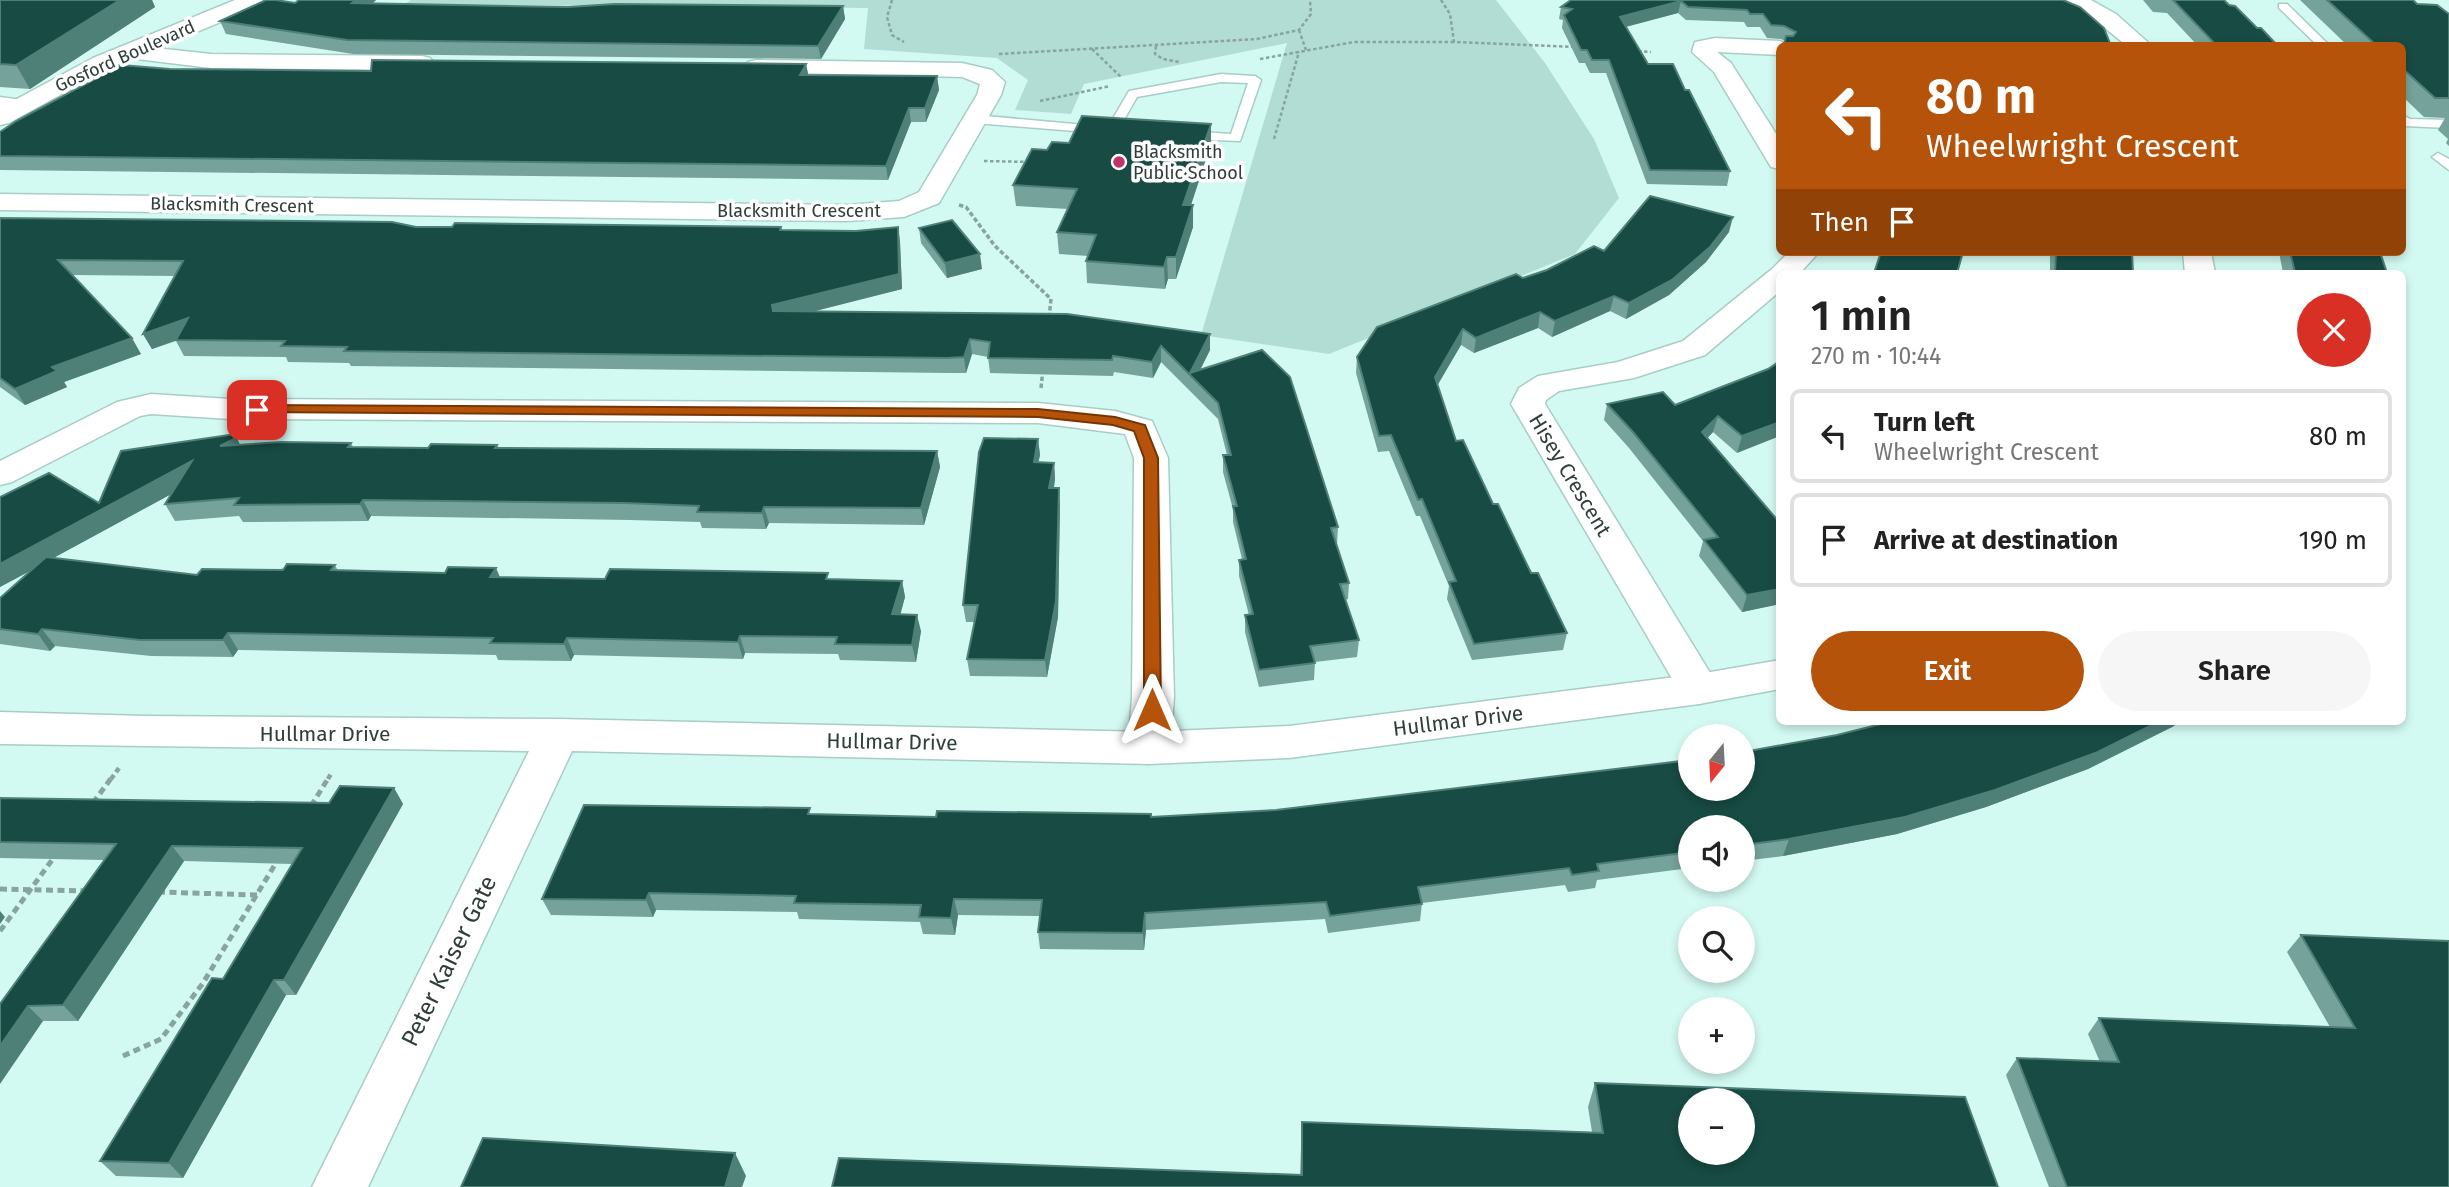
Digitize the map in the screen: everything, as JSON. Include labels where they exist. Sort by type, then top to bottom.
[{"type":"street","name":"Gosford Boulevard","points":[[7,109],[78,74],[254,0]]},
{"type":"street","points":[[2075,0],[2108,19],[2136,42]]},
{"type":"street","points":[[1776,48],[1716,45],[1703,47],[1703,52],[1723,68],[1776,154]]},
{"type":"street","points":[[128,52],[211,61],[443,64]]},
{"type":"street","name":"Blacksmith Crescent","points":[[0,202],[877,212],[904,209],[924,201],[989,95],[993,82],[984,75],[962,70],[735,66]]},
{"type":"street","name":"Hisey Crescent","points":[[1787,270],[1801,256]]},
{"type":"street","name":"Hisey Crescent","points":[[1699,689],[1528,404],[1531,394],[1549,383],[1623,371],[1694,348],[1776,280]]},
{"type":"street","points":[[0,474],[66,443],[114,415],[151,404],[197,405],[229,410],[1038,413],[1115,421],[1140,428],[1151,458],[1153,697],[1149,748]]},
{"type":"street","name":"Hullmar Drive","points":[[0,728],[146,732],[558,735],[1149,748],[1289,742],[1699,689],[1776,675]]},
{"type":"street","name":"Peter Kaiser Gate","points":[[341,1187],[558,735]]},
{"type":"lane","points":[[2283,6],[2321,42]]},
{"type":"lane","points":[[975,119],[1119,130],[1133,94],[1221,78],[1255,80],[1236,138],[1175,134]]},
{"type":"lane","points":[[2406,122],[2449,124]]},
{"type":"path","points":[[892,0],[887,17],[892,35],[928,55],[926,69]]},
{"type":"path","points":[[991,55],[1242,41],[1299,30],[1311,14],[1310,0]]},
{"type":"path","points":[[1441,0],[1450,14],[1454,42],[1586,47]]},
{"type":"path","points":[[1299,30],[1306,50]]},
{"type":"path","points":[[1091,49],[1126,83]]},
{"type":"path","points":[[1638,51],[1651,52]]},
{"type":"path","points":[[1274,139],[1299,52]]},
{"type":"path","points":[[950,161],[1038,162]]},
{"type":"path","points":[[952,208],[956,204],[966,207],[995,246],[1051,299],[1048,325]]},
{"type":"path","points":[[1041,390],[1043,364]]},
{"type":"path","points":[[87,812],[118,768]]},
{"type":"path","points":[[305,817],[332,772]]},
{"type":"path","points":[[0,931],[63,845]]},
{"type":"path","points":[[123,1056],[161,1040],[203,983],[284,850]]},
{"type":"path","points":[[0,889],[97,891]]},
{"type":"path","points":[[150,892],[257,895]]},
{"type":"green space","points":[[411,0],[1496,0],[1545,63],[1594,139],[1619,198],[1575,254],[1329,354],[1201,335],[1287,43],[1084,84],[1071,114],[1015,110],[1028,80],[997,58],[864,49],[868,8],[405,4]]},
{"type":"building","points":[[0,0],[120,0],[16,65],[0,64]]},
{"type":"building","points":[[266,0],[295,3],[299,0],[356,0],[352,3],[568,7],[615,4],[843,6],[818,46],[347,40],[220,21]]},
{"type":"building","points":[[1571,0],[2063,0],[2080,7],[2104,28],[2109,42],[1785,42],[1786,36],[1793,36],[1796,32],[1784,26],[1771,25],[1763,14],[1750,14],[1747,10],[1688,7],[1681,1],[1620,17],[1648,64],[1673,64],[1730,171],[1650,170],[1609,60],[1592,60],[1587,50],[1581,50],[1564,15],[1572,9],[1561,7]]},
{"type":"building","points":[[2173,0],[2224,0],[2235,6],[2274,42],[2213,42]]},
{"type":"building","points":[[2327,0],[2413,0],[2417,4],[2437,5],[2449,14],[2449,98],[2435,98],[2406,72],[2406,42],[2373,42]]},
{"type":"building","points":[[372,60],[806,64],[800,75],[937,76],[925,108],[909,108],[886,166],[0,156],[0,132],[121,65],[170,69],[371,71]]},
{"type":"building","points":[[1082,116],[1211,124],[1183,205],[1193,205],[1176,257],[1167,257],[1164,267],[1086,261],[1096,235],[1057,232],[1077,189],[1013,185],[1032,149],[1047,150],[1052,142],[1069,143]]},
{"type":"building","points":[[1650,196],[1733,217],[1710,247],[1672,280],[1629,303],[1614,296],[1555,321],[1540,312],[1476,338],[1463,329],[1435,377],[1456,441],[1463,440],[1493,504],[1498,504],[1531,573],[1538,573],[1567,633],[1474,644],[1449,582],[1456,581],[1422,499],[1418,500],[1391,435],[1379,436],[1357,357],[1377,327],[1516,274],[1523,278],[1547,270],[1594,246],[1604,251]]},
{"type":"building","points":[[0,218],[392,222],[416,227],[452,227],[455,223],[781,227],[780,230],[856,231],[898,227],[899,274],[772,305],[773,311],[1067,314],[1210,334],[1190,373],[1262,350],[1290,377],[1338,527],[1331,528],[1349,583],[1340,584],[1359,640],[1310,646],[1315,663],[1259,670],[1245,615],[1253,614],[1239,560],[1246,559],[1233,506],[1237,506],[1223,455],[1231,455],[1218,403],[1161,346],[1152,362],[1113,356],[1112,360],[988,358],[990,342],[970,339],[964,357],[947,358],[344,351],[347,347],[281,346],[285,341],[176,340],[188,318],[143,334],[183,261],[58,260],[132,338],[52,367],[57,371],[15,389],[0,378]]},
{"type":"building","points":[[952,220],[980,254],[945,263],[919,228]]},
{"type":"building","points":[[1880,256],[1962,256],[1958,270],[1875,270]]},
{"type":"building","points":[[2056,256],[2132,256],[2133,270],[2055,270]]},
{"type":"building","points":[[2291,256],[2381,256],[2386,270],[2294,270]]},
{"type":"building","points":[[1776,364],[1776,423],[1742,436],[1718,416],[1702,432],[1776,518],[1776,590],[1747,595],[1704,540],[1718,537],[1607,404],[1663,392],[1675,405]]},
{"type":"building","points":[[235,434],[236,438],[220,446],[282,442],[351,443],[348,447],[428,448],[431,444],[497,445],[495,448],[937,451],[921,508],[764,507],[762,513],[697,512],[699,506],[625,503],[363,500],[360,504],[234,505],[239,498],[165,504],[192,461],[0,564],[0,497],[49,473],[99,503],[121,451]]},
{"type":"building","points":[[984,438],[1038,439],[1034,462],[1054,463],[1049,488],[1059,488],[1056,601],[1045,660],[967,659],[978,605],[963,605],[979,452]]},
{"type":"building","points":[[46,557],[197,575],[202,569],[283,570],[287,564],[335,565],[331,570],[445,573],[448,567],[496,568],[490,577],[605,579],[610,569],[828,573],[826,579],[902,581],[892,614],[917,615],[912,645],[835,644],[837,637],[740,636],[738,642],[567,638],[564,644],[490,643],[493,638],[228,633],[223,640],[140,640],[42,629],[38,634],[0,629],[0,598]]},
{"type":"building","points":[[1877,725],[2152,725],[2098,752],[1995,790],[1905,817],[1755,843],[1755,815],[1678,815],[1678,854],[1597,864],[1599,871],[1572,875],[1569,868],[1418,887],[1422,904],[1330,916],[1326,902],[1145,913],[1143,933],[1038,932],[1042,900],[954,899],[951,918],[919,917],[921,905],[794,903],[796,896],[649,893],[646,900],[542,899],[584,805],[810,808],[808,814],[936,817],[937,811],[1151,814],[1151,817],[1276,810],[1678,761],[1678,802],[1755,802],[1755,750]]},
{"type":"building","points":[[340,786],[394,788],[284,980],[274,980],[169,1163],[100,1161],[212,978],[223,979],[302,848],[172,846],[63,1005],[28,1006],[0,1046],[0,1004],[116,844],[0,842],[0,798],[329,803]]},
{"type":"building","points":[[2301,935],[2449,941],[2449,1187],[2067,1187],[2017,1058],[2119,1062],[2099,1018],[2355,1028]]},
{"type":"building","points":[[1595,1083],[1727,1088],[1678,1088],[1678,1165],[1755,1165],[1755,1089],[1965,1097],[1998,1187],[832,1187],[839,1158],[1302,1175],[1302,1122],[1603,1133]]},
{"type":"building","points":[[483,1138],[735,1153],[725,1187],[461,1187]]},
{"type":"place","name":"Blacksmith Public School","points":[[1119,162]]},
{"type":"route","points":[[257,410],[1038,413],[1115,421],[1140,428],[1151,458],[1152,710]]}]
